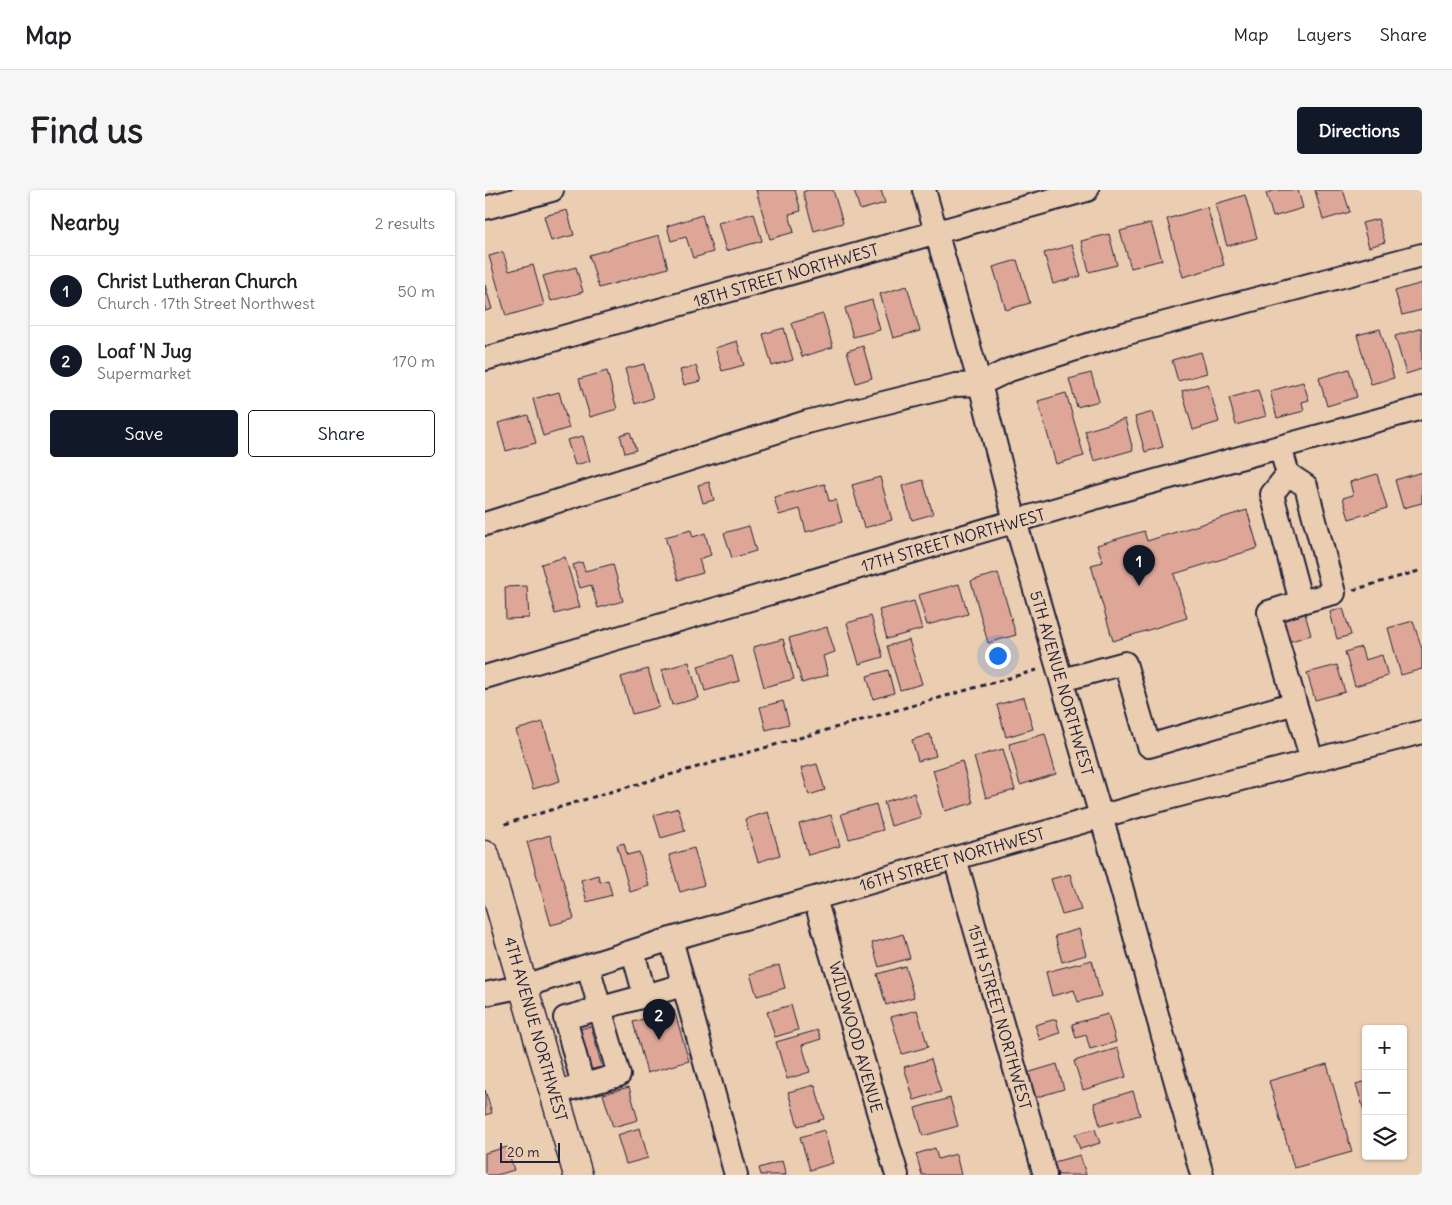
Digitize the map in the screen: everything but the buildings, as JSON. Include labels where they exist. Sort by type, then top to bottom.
[{"type":"main road","name":"4TH AVENUE NORTHWEST","points":[[485,855],[490,888],[524,986],[578,1175]]},
{"type":"street","points":[[485,208],[553,190]]},
{"type":"street","name":"5TH AVENUE NORTHWEST","points":[[924,190],[980,384],[1015,521],[1101,816],[1202,1175]]},
{"type":"street","name":"18TH STREET NORTHWEST","points":[[485,359],[937,234],[1087,190]]},
{"type":"street","points":[[485,524],[807,422],[956,385],[980,384],[1009,370],[1120,334],[1422,255]]},
{"type":"street","name":"17TH STREET NORTHWEST","points":[[485,677],[1015,521],[1422,408]]},
{"type":"street","points":[[1280,447],[1288,474],[1305,486],[1334,593],[1269,612],[1312,760]]},
{"type":"street","points":[[1288,474],[1271,494],[1301,602]]},
{"type":"street","points":[[1061,680],[1125,662],[1149,746],[1295,703]]},
{"type":"street","name":"16TH STREET NORTHWEST","points":[[485,994],[524,986],[671,940],[1101,816],[1422,732]]},
{"type":"street","name":"15TH STREET NORTHWEST","points":[[955,858],[1045,1175]]},
{"type":"street","name":"WILDWOOD AVENUE","points":[[815,899],[897,1175]]},
{"type":"street","points":[[671,940],[736,1175]]},
{"type":"street","points":[[633,952],[645,996]]},
{"type":"street","points":[[555,1093],[619,1075],[588,966]]},
{"type":"street","points":[[535,1025],[600,1009],[683,985]]},
{"type":"street","points":[[565,1018],[583,1085]]},
{"type":"path","points":[[1345,593],[1422,570]]},
{"type":"path","points":[[505,824],[603,794],[1039,670]]},
{"type":"place","name":"Christ Lutheran Church","points":[[1139,586]]},
{"type":"place","name":"Loaf 'N Jug","points":[[659,1040]]}]
